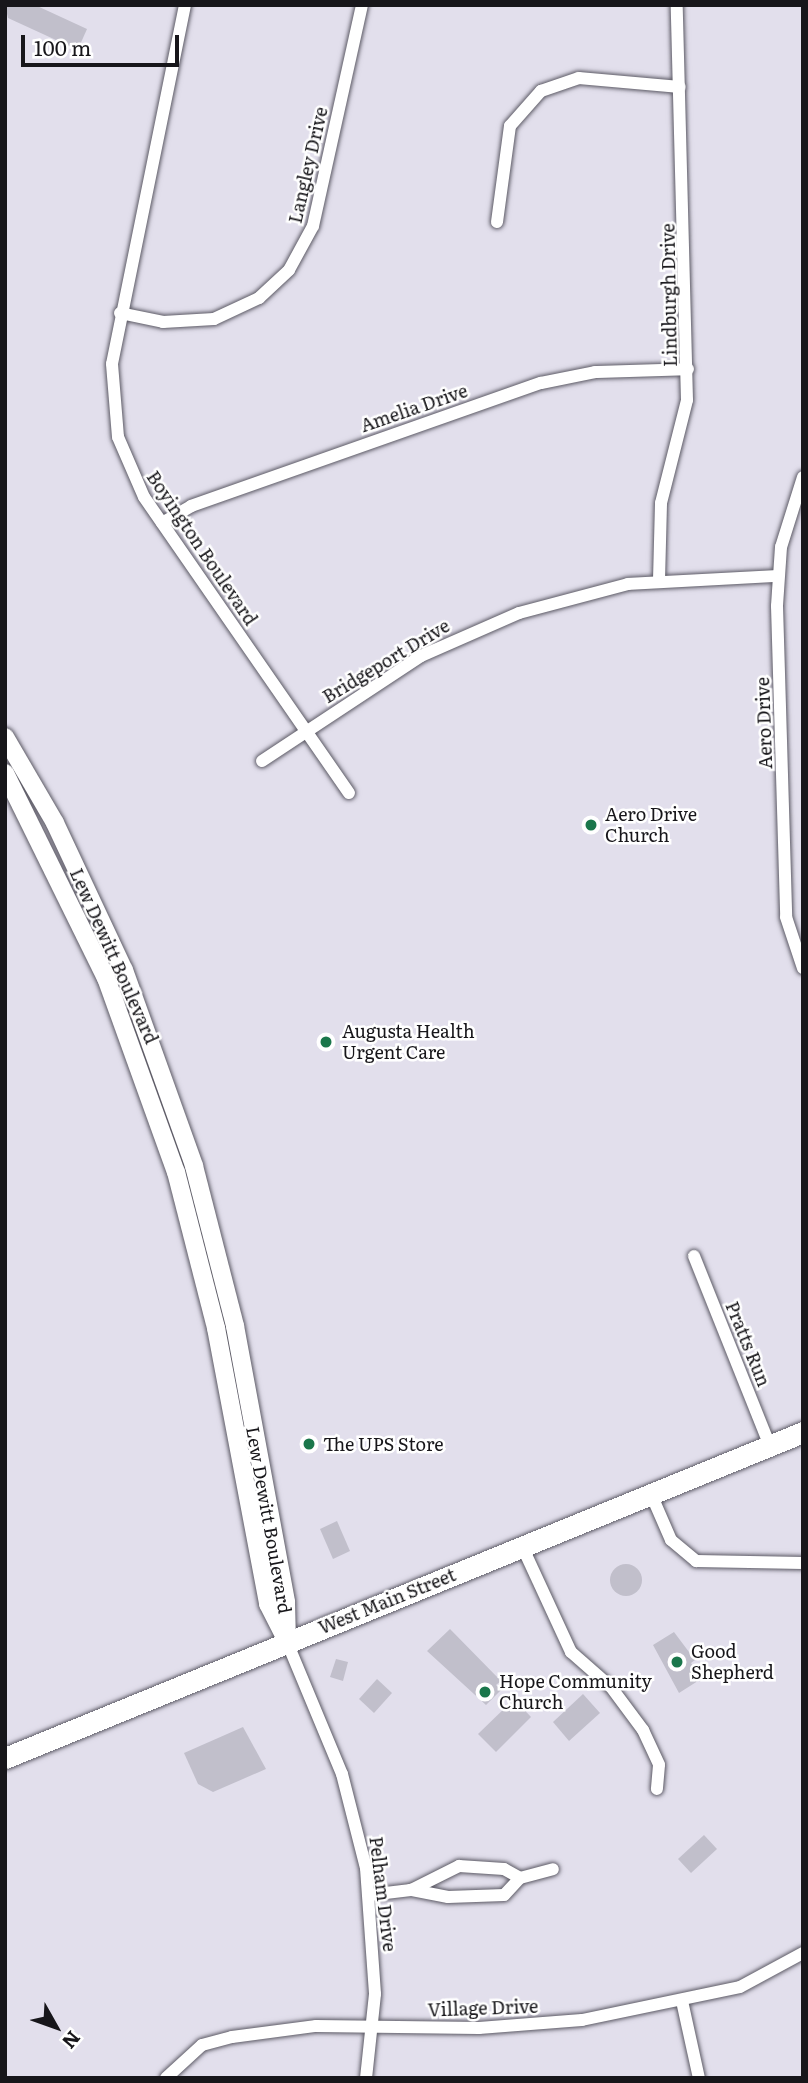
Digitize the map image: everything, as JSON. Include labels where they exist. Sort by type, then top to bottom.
[{"type":"main road","name":"Lew Dewitt Boulevard","points":[[5,737],[55,823],[124,970],[194,1166],[235,1326],[286,1602],[287,1642]]},
{"type":"main road","name":"Lew Dewitt Boulevard","points":[[5,774],[106,978],[176,1172],[216,1328],[268,1604],[287,1642]]},
{"type":"main road","name":"West Main Street","points":[[5,1758],[803,1432]]},
{"type":"street","name":"Boyington Boulevard","points":[[185,5],[120,313],[112,364],[114,418],[125,460],[162,523],[349,793]]},
{"type":"street","name":"Langley Drive","points":[[120,313],[163,322],[214,318],[259,298],[289,270],[313,226],[362,5]]},
{"type":"street","name":"Lindburgh Drive","points":[[659,580],[658,522],[685,421],[688,369],[677,5]]},
{"type":"street","points":[[497,222],[510,126],[541,92],[565,81],[594,78],[680,87]]},
{"type":"street","name":"Amelia Drive","points":[[162,523],[191,506],[541,383],[595,372],[688,369]]},
{"type":"street","name":"Aero Drive","points":[[803,477],[777,576],[786,917],[803,968]]},
{"type":"street","points":[[659,580],[777,576]]},
{"type":"street","name":"Bridgeport Drive","points":[[262,761],[421,656],[473,630],[559,599],[659,580]]},
{"type":"street","name":"Pratts Run","points":[[694,1256],[769,1446]]},
{"type":"street","points":[[651,1494],[671,1540],[688,1558],[715,1565],[803,1563]]},
{"type":"street","points":[[522,1546],[571,1652],[611,1687],[643,1730],[659,1765],[657,1789]]},
{"type":"street","name":"Pelham Drive","points":[[287,1642],[346,1786],[369,1895],[373,2025],[366,2078]]},
{"type":"street","points":[[411,1891],[459,1866],[504,1869],[520,1878]]},
{"type":"street","points":[[369,1895],[411,1891],[448,1897],[504,1895],[520,1878],[553,1869]]},
{"type":"street","name":"Village Drive","points":[[166,2078],[202,2045],[233,2036],[373,2025],[529,2026],[682,2001],[760,1979],[803,1953]]},
{"type":"street","points":[[682,2001],[699,2078]]},
{"type":"building","points":[[5,5],[35,5],[87,29],[79,47],[69,46],[8,18]]},
{"type":"building","points":[[337,1521],[350,1551],[333,1559],[320,1529]]},
{"type":"building","points":[[626,1564],[637,1569],[642,1580],[637,1591],[626,1596],[615,1591],[610,1580],[615,1569]]},
{"type":"building","points":[[450,1629],[501,1681],[496,1685],[501,1690],[486,1705],[427,1651]]},
{"type":"building","name":"Good Shepherd","points":[[674,1632],[695,1660],[691,1663],[701,1679],[679,1693],[653,1645]]},
{"type":"building","points":[[336,1659],[348,1662],[343,1681],[330,1677]]},
{"type":"building","points":[[377,1679],[392,1693],[374,1713],[359,1699]]},
{"type":"building","points":[[583,1694],[600,1713],[569,1741],[553,1722]]},
{"type":"building","points":[[514,1699],[531,1717],[496,1752],[478,1734]]},
{"type":"building","points":[[243,1727],[266,1769],[213,1792],[198,1784],[184,1753]]},
{"type":"building","points":[[704,1835],[717,1849],[691,1873],[678,1859]]},
{"type":"place","name":"Aero Drive Church","points":[[591,825]]},
{"type":"place","name":"Augusta Health Urgent Care","points":[[326,1042]]},
{"type":"place","name":"The UPS Store","points":[[309,1444]]},
{"type":"place","name":"Good Shepherd","points":[[677,1662]]},
{"type":"place","name":"Hope Community Church","points":[[485,1692]]}]
